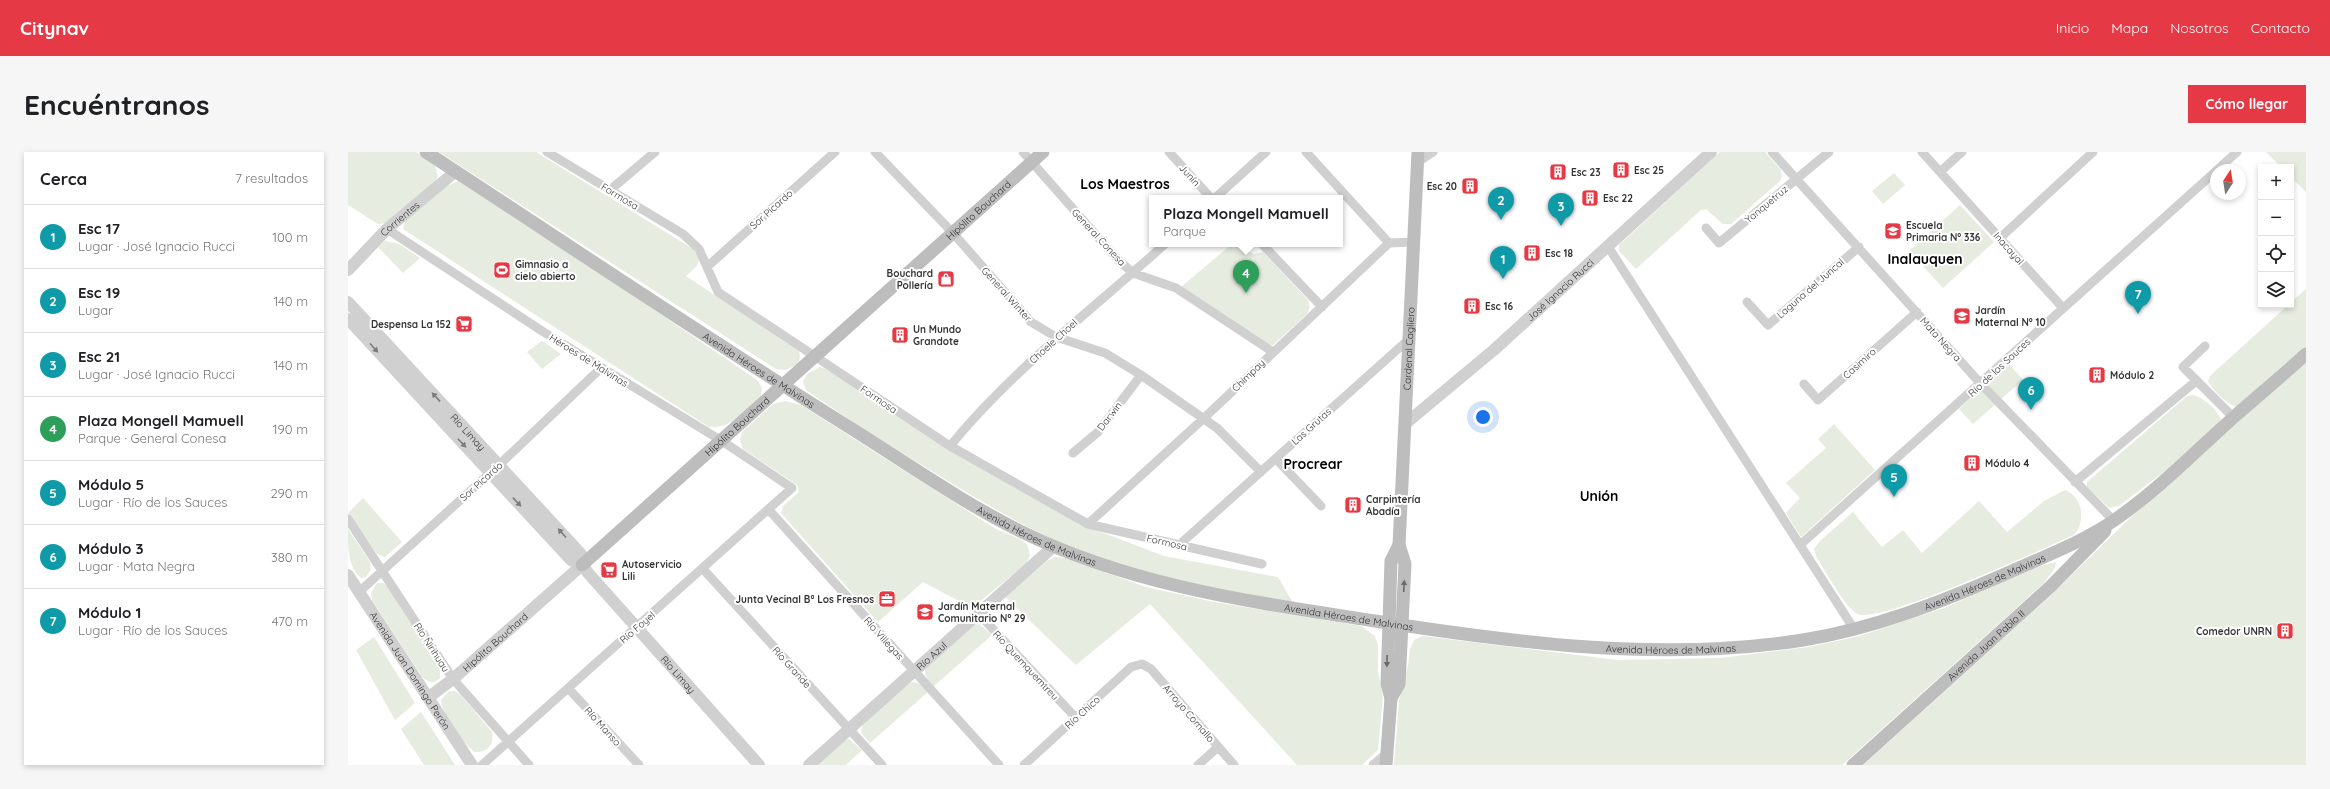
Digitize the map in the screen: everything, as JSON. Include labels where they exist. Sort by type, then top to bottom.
[{"type":"main road","name":"Avenida Héroes de Malvinas","points":[[426,152],[783,386],[994,517],[1054,546],[1142,579],[1227,598],[1402,625],[1531,641],[1638,651],[1722,649],[1806,639],[1854,629],[1938,602],[2034,561],[2114,521],[2194,455],[2306,354]]},
{"type":"main road","name":"Hipólito Bouchard","points":[[582,565],[1043,152]]},
{"type":"main road","name":"Cardenal Cagliero","points":[[1391,698],[1399,684],[1402,625],[1404,564],[1399,545],[1418,157]]},
{"type":"main road","name":"Avenida Juan Pablo II","points":[[1853,765],[2050,588],[2114,521]]},
{"type":"main road","name":"Cardenal Cagliero","points":[[1386,759],[1391,698],[1387,684],[1391,561],[1399,545]]},
{"type":"street","name":"Formosa","points":[[547,152],[683,234],[699,249],[708,266],[711,279],[718,292],[950,446],[1088,524],[1262,564]]},
{"type":"street","points":[[610,190],[655,152]]},
{"type":"street","name":"Sor Picardo","points":[[708,266],[835,152]]},
{"type":"street","name":"General Winter","points":[[875,152],[953,233],[1031,322],[1056,337],[1105,353],[1141,374],[1217,428],[1261,472]]},
{"type":"street","name":"General Conesa","points":[[1023,152],[1118,260],[1133,272],[1176,288],[1273,352]]},
{"type":"street","name":"Junín","points":[[1169,152],[1208,195]]},
{"type":"street","points":[[1218,195],[1266,152]]},
{"type":"street","points":[[1306,152],[1390,243],[1414,242]]},
{"type":"street","points":[[1418,157],[1433,152]]},
{"type":"street","name":"José Ignacio Rucci","points":[[1405,424],[1495,349],[1607,245],[1711,152]]},
{"type":"street","name":"Mata Negra","points":[[1772,152],[1981,384],[2114,521]]},
{"type":"street","name":"Yanquetruz","points":[[1706,228],[1719,243],[1829,152]]},
{"type":"street","name":"Inacayal","points":[[1922,152],[2063,308]]},
{"type":"street","points":[[1940,172],[1962,152]]},
{"type":"street","points":[[2000,238],[2094,152]]},
{"type":"street","name":"Río de los Sauces","points":[[2223,164],[2237,152]]},
{"type":"street","name":"Corrientes","points":[[348,270],[387,230],[456,171]]},
{"type":"street","name":"Río de los Sauces","points":[[1800,545],[1981,384],[2210,175]]},
{"type":"street","name":"Héroes de Malvinas","points":[[387,230],[601,368],[722,441],[792,488]]},
{"type":"street","name":"Chimpay","points":[[1088,524],[1203,419],[1390,243]]},
{"type":"street","points":[[1607,245],[1854,629]]},
{"type":"street","name":"Choele Choel","points":[[950,446],[976,414],[1056,337],[1162,247]]},
{"type":"street","points":[[1265,247],[1322,307]]},
{"type":"street","name":"Laguna del Juncal","points":[[1747,302],[1768,326],[1858,247]]},
{"type":"street","name":"Río Limay","points":[[348,302],[415,374],[495,469]]},
{"type":"street","name":"Casimiro","points":[[1804,384],[1818,400],[1917,312]]},
{"type":"street","name":"Río Limay","points":[[348,319],[406,383],[581,554],[582,565],[759,765]]},
{"type":"street","name":"Las Grutas","points":[[1179,545],[1408,340]]},
{"type":"street","points":[[2205,346],[2183,367],[2234,418]]},
{"type":"street","name":"Sor Picardo","points":[[359,592],[495,469],[601,368]]},
{"type":"street","points":[[406,383],[415,374]]},
{"type":"street","name":"Darwin","points":[[1073,453],[1098,432],[1141,374]]},
{"type":"street","points":[[2075,482],[2196,381]]},
{"type":"street","points":[[1276,459],[1321,506]]},
{"type":"street","name":"Río Foyel","points":[[482,765],[792,488]]},
{"type":"street","name":"Río Villegas","points":[[769,510],[999,765]]},
{"type":"street","name":"Río Ñirihuau","points":[[348,519],[453,679],[529,765]]},
{"type":"street","name":"Río Azul","points":[[809,765],[914,671],[977,612],[1054,546]]},
{"type":"street","name":"Hipólito Bouchard","points":[[429,697],[453,679],[582,565]]},
{"type":"street","name":"Río Grande","points":[[703,569],[882,765]]},
{"type":"street","name":"Avenida Juan Domingo Perón","points":[[348,575],[472,765]]},
{"type":"street","name":"Río Quemquemtreu","points":[[977,612],[1076,718]]},
{"type":"street","name":"Río Chico","points":[[1024,765],[1131,667],[1142,664]]},
{"type":"street","name":"Arroyo Comallo","points":[[1142,664],[1151,669],[1234,765]]},
{"type":"street","name":"Río Manso","points":[[568,688],[639,765]]},
{"type":"street","points":[[1198,765],[1218,747]]},
{"type":"street","points":[[1373,765],[1386,759]]},
{"type":"shaded area","points":[[348,152],[416,152],[434,163],[438,176],[435,183],[386,223],[378,224],[348,205]]},
{"type":"shaded area","points":[[439,152],[536,152],[693,249],[700,257],[697,266],[686,276],[799,351],[800,357],[798,364],[786,370],[776,369]]},
{"type":"shaded area","points":[[1720,152],[1765,152],[1781,170],[1782,176],[1780,181],[1731,224],[1723,224],[1706,209],[1701,210],[1636,269],[1619,251],[1619,245]]},
{"type":"shaded area","points":[[2266,152],[2306,152],[2306,192],[2294,180],[2294,164],[2278,164]]},
{"type":"shaded area","points":[[1894,173],[1905,185],[1883,204],[1872,191]]},
{"type":"shaded area","points":[[458,181],[467,182],[757,380],[762,388],[761,396],[738,418],[725,425],[709,427],[403,229],[405,221],[447,186]]},
{"type":"shaded area","points":[[1960,205],[1994,242],[1943,288],[1909,251]]},
{"type":"shaded area","points":[[385,241],[399,244],[420,258],[403,273],[378,247]]},
{"type":"shaded area","points":[[1228,247],[1245,247],[1246,251],[1254,254],[1263,252],[1308,300],[1310,307],[1307,314],[1273,345],[1265,344],[1181,287]]},
{"type":"shaded area","points":[[2306,289],[2306,348],[2236,407],[2228,403],[2216,393],[2210,385],[2208,381],[2210,376],[2285,308],[2294,308],[2294,299]]},
{"type":"shaded area","points":[[542,341],[561,354],[542,369],[527,352]]},
{"type":"shaded area","points":[[2306,359],[2306,765],[1863,765],[2047,599],[2129,519]]},
{"type":"shaded area","points":[[2009,364],[2023,380],[2001,399],[1987,383]]},
{"type":"shaded area","points":[[820,367],[826,369],[1088,527],[1164,556],[1278,577],[1293,603],[1180,581],[1125,566],[1071,547],[1023,525],[930,470],[858,425],[806,390],[803,382],[807,374]]},
{"type":"shaded area","points":[[1981,389],[1995,405],[1973,424],[1959,409]]},
{"type":"shaded area","points":[[2193,395],[2210,404],[2217,412],[2221,420],[2191,451],[2119,506],[2109,508],[2087,487],[2087,482],[2187,396]]},
{"type":"shaded area","points":[[785,401],[801,405],[996,529],[1020,539],[1027,544],[1030,555],[1027,563],[972,608],[923,582],[878,622],[781,513],[783,506],[799,492],[797,485],[743,449],[740,440],[742,432],[773,404]]},
{"type":"shaded area","points":[[1834,424],[1875,470],[1801,537],[1786,513],[1800,498],[1786,483],[1826,448],[1818,439]]},
{"type":"shaded area","points":[[2065,490],[2076,498],[2081,510],[2080,523],[2074,535],[1963,584],[1896,608],[1872,614],[1858,614],[1852,610],[1817,558],[1814,549],[1820,541],[1853,512],[1882,547],[1903,530],[1922,553],[1979,501],[2007,532],[2044,501]]},
{"type":"shaded area","points":[[363,498],[402,542],[385,557],[377,554],[348,513]]},
{"type":"shaded area","points":[[348,529],[370,562],[371,569],[366,577],[361,578],[351,563]]},
{"type":"shaded area","points":[[1055,557],[1065,558],[1146,587],[1214,602],[1361,626],[1375,636],[1378,646],[1378,672],[1383,696],[1378,750],[1362,765],[1297,765],[1150,604],[1076,665],[1005,597],[1047,561]]},
{"type":"shaded area","points":[[2056,562],[2055,568],[2044,583],[1842,765],[1394,765],[1399,700],[1408,666],[1410,649],[1414,640],[1423,636],[1618,660],[1720,658],[1809,647],[1859,636],[1944,608],[2037,567]]},
{"type":"shaded area","points":[[377,583],[383,583],[388,587],[440,666],[440,678],[438,680],[432,682],[423,678],[372,600],[371,593]]},
{"type":"shaded area","points":[[979,624],[992,635],[934,686],[928,679],[925,672],[926,666],[974,625]]},
{"type":"shaded area","points":[[374,637],[415,703],[395,720],[356,650]]},
{"type":"shaded area","points":[[914,682],[920,684],[928,692],[870,743],[861,733],[863,723],[908,683]]},
{"type":"shaded area","points":[[449,691],[455,691],[460,694],[492,732],[490,747],[484,751],[475,752],[470,748],[449,721],[442,706],[441,700]]},
{"type":"shaded area","points":[[421,712],[455,765],[424,765],[401,729]]},
{"type":"shaded area","points":[[849,739],[862,750],[846,765],[816,765],[844,740]]},
{"type":"place","name":"Esc 25","points":[[1621,170]]},
{"type":"place","name":"Esc 23","points":[[1558,172]]},
{"type":"place","name":"Esc 20","points":[[1470,186]]},
{"type":"place","name":"Esc 22","points":[[1590,198]]},
{"type":"place","name":"Esc 19","points":[[1501,220]]},
{"type":"place","name":"Esc 21","points":[[1561,226]]},
{"type":"place","name":"Escuela Primaria N° 336","points":[[1893,231]]},
{"type":"place","name":"Esc 18","points":[[1532,253]]},
{"type":"place","name":"Gimnasio a cielo abierto","points":[[502,270]]},
{"type":"place","name":"Bouchard Pollería","points":[[946,279]]},
{"type":"place","name":"Esc 17","points":[[1503,279]]},
{"type":"place","name":"Plaza Mongell Mamuell","points":[[1246,293]]},
{"type":"place","name":"Esc 16","points":[[1472,306]]},
{"type":"place","name":"Módulo 1","points":[[2138,314]]},
{"type":"place","name":"Jardín Maternal N° 10","points":[[1962,316]]},
{"type":"place","name":"Despensa La 152","points":[[464,324]]},
{"type":"place","name":"Un Mundo Grandote","points":[[900,335]]},
{"type":"place","name":"Módulo 2","points":[[2097,375]]},
{"type":"place","name":"Módulo 3","points":[[2031,410]]},
{"type":"place","name":"Módulo 4","points":[[1972,463]]},
{"type":"place","name":"Módulo 5","points":[[1894,497]]},
{"type":"place","name":"Carpintería Abadía","points":[[1353,505]]},
{"type":"place","name":"Autoservicio Lili","points":[[609,570]]},
{"type":"place","name":"Junta Vecinal B° Los Fresnos","points":[[887,599]]},
{"type":"place","name":"Jardín Maternal Comunitario N° 29","points":[[925,612]]},
{"type":"place","name":"Comedor UNRN","points":[[2285,631]]},
{"type":"district","name":"Los Maestros","points":[[1125,184]]},
{"type":"district","name":"Inalauquen","points":[[1925,259]]},
{"type":"district","name":"Procrear","points":[[1313,464]]},
{"type":"district","name":"Unión","points":[[1599,496]]}]
